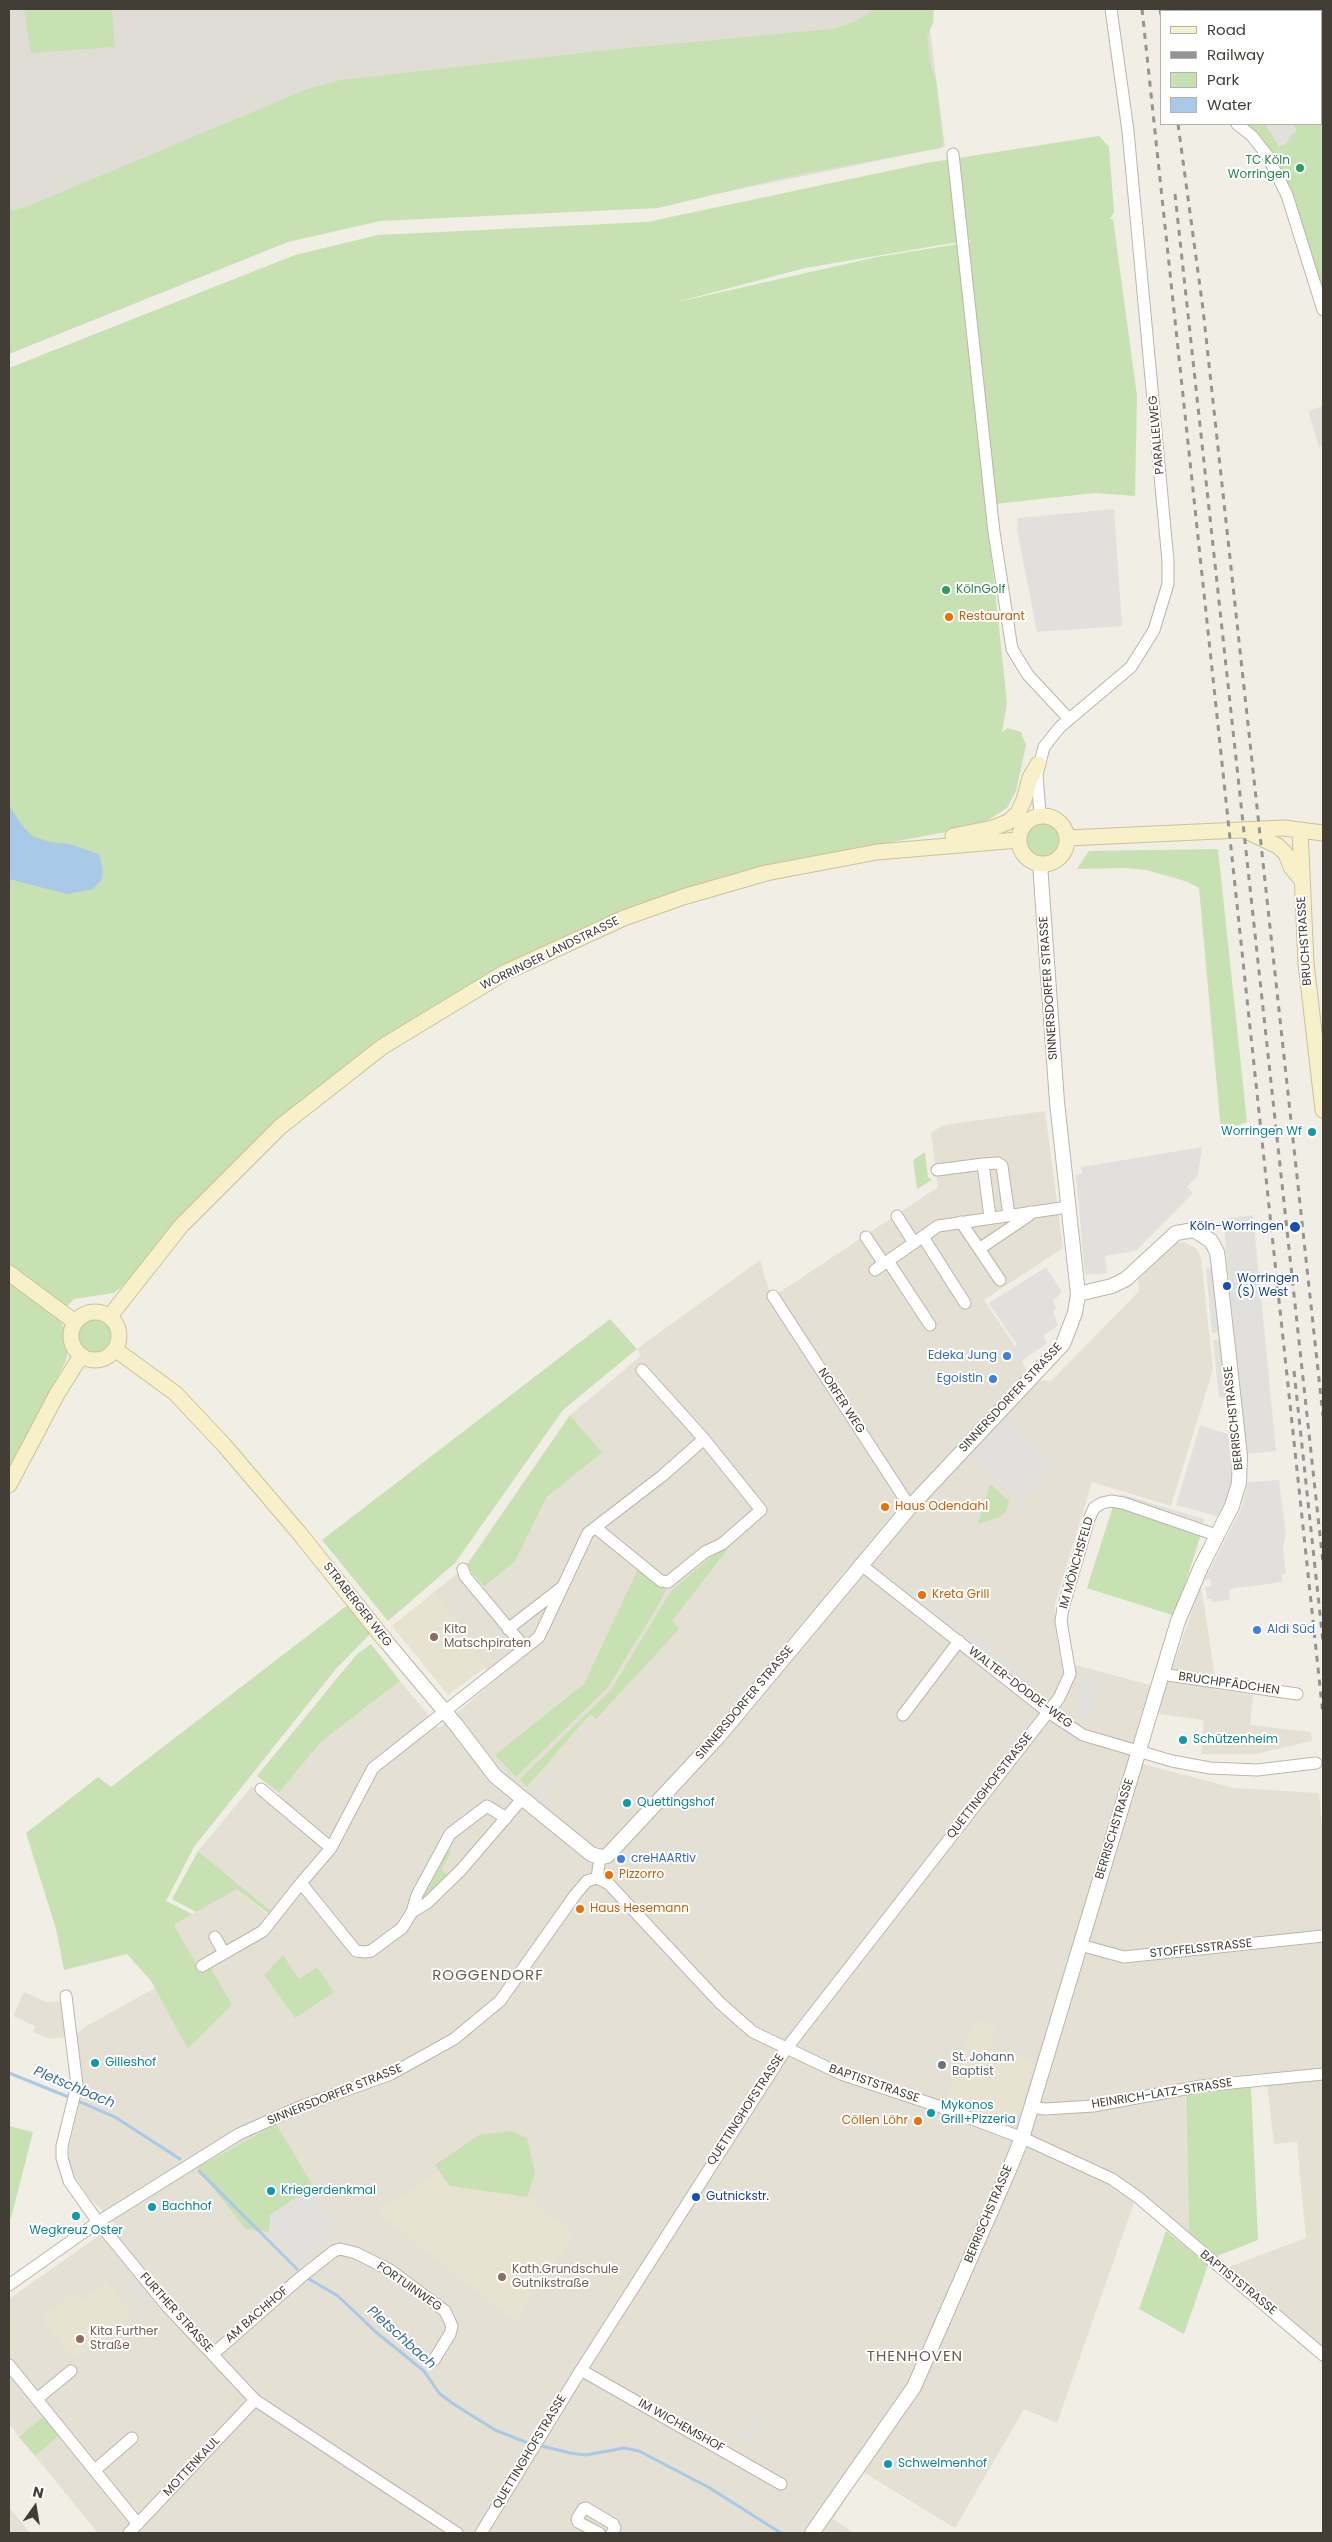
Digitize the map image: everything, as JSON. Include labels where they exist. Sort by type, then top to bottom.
[{"type":"main road","points":[[914,848],[935,838],[993,828],[1008,822],[1018,813],[1030,778],[1038,764]]},
{"type":"main road","points":[[1040,815],[1055,819],[1061,824],[1067,838],[1062,854],[1049,863],[1040,864],[1025,856],[1018,840],[1024,824],[1040,815]]},
{"type":"main road","points":[[1067,838],[1242,829],[1300,830],[1323,833]]},
{"type":"main road","points":[[1242,829],[1278,846],[1286,854],[1291,867],[1301,879]]},
{"type":"main road","name":"BRUCHSTRASSE","points":[[1300,830],[1306,963],[1321,1066],[1323,1110]]},
{"type":"main road","name":"WORRINGER LANDSTRASSE","points":[[110,1316],[181,1226],[280,1127],[348,1072],[460,998],[504,973],[591,931],[683,897],[766,873],[837,858],[914,848],[1018,840]]},
{"type":"main road","points":[[9,1273],[75,1322]]},
{"type":"main road","points":[[91,1312],[101,1312],[110,1316],[119,1328],[119,1343],[116,1350],[110,1356],[96,1361],[81,1356],[72,1344],[71,1336],[75,1322],[82,1315],[91,1312]]},
{"type":"main road","name":"STRABERGER WEG","points":[[116,1350],[175,1393],[224,1444],[300,1534],[384,1640]]},
{"type":"main road","points":[[9,1485],[57,1394],[81,1356]]},
{"type":"street","name":"PARALLELWEG","points":[[1040,815],[1037,793],[1038,764],[1044,747],[1069,719],[1131,667],[1154,630],[1168,584],[1168,561],[1128,131],[1111,9]]},
{"type":"street","points":[[1238,125],[1252,136],[1267,155],[1287,195],[1323,310]]},
{"type":"street","points":[[954,154],[997,562],[1012,649],[1028,675],[1069,719]]},
{"type":"street","name":"SINNERSDORFER STRASSE","points":[[600,1857],[614,1850],[679,1781],[744,1707],[860,1564],[910,1507],[1063,1344],[1074,1313],[1078,1294],[1057,1102],[1040,864]]},
{"type":"street","points":[[937,1170],[998,1162],[1002,1166],[1009,1215]]},
{"type":"street","points":[[983,1164],[990,1217]]},
{"type":"street","points":[[883,1265],[938,1226],[1068,1207]]},
{"type":"street","points":[[979,1248],[1028,1216],[1030,1212]]},
{"type":"street","points":[[896,1216],[918,1240],[965,1303]]},
{"type":"street","points":[[961,1222],[1000,1280]]},
{"type":"street","name":"BERRISCHSTRASSE","points":[[812,2533],[914,2387],[1022,2138],[1178,1621],[1216,1535],[1232,1506],[1240,1471],[1218,1259],[1214,1245],[1207,1237],[1194,1230],[1176,1233],[1126,1278],[1112,1286],[1078,1294]]},
{"type":"street","points":[[866,1237],[883,1265],[930,1325]]},
{"type":"street","name":"NORFER WEG","points":[[773,1296],[910,1507]]},
{"type":"street","points":[[596,1528],[661,1580],[668,1582],[705,1552],[722,1544],[761,1510],[704,1439],[642,1370]]},
{"type":"street","points":[[202,1966],[263,1931],[331,1848],[373,1768],[525,1648],[543,1631],[588,1532],[596,1528],[704,1439]]},
{"type":"street","name":"IM MÖNCHSFELD","points":[[1048,1712],[1066,1686],[1070,1674],[1061,1621],[1063,1608],[1094,1508],[1102,1502],[1123,1503],[1216,1535]]},
{"type":"street","name":"WALTER-DODDE-WEG","points":[[860,1564],[1048,1712],[1083,1735],[1172,1761],[1235,1770],[1316,1763]]},
{"type":"street","points":[[463,1569],[465,1576],[525,1648]]},
{"type":"street","points":[[508,1629],[561,1588]]},
{"type":"street","name":"STRABERGER WEG","points":[[384,1640],[444,1711],[495,1776],[585,1850],[600,1857]]},
{"type":"street","name":"WALTER-DODDE-WEG","points":[[903,1715],[959,1642]]},
{"type":"street","name":"BRUCHPFÄDCHEN","points":[[1161,1674],[1297,1694]]},
{"type":"street","name":"QUETTINGHOFSTRASSE","points":[[481,2533],[580,2370],[786,2049],[1048,1712]]},
{"type":"street","points":[[261,1789],[331,1848]]},
{"type":"street","points":[[412,1912],[427,1903],[460,1870],[522,1799]]},
{"type":"street","points":[[301,1883],[356,1951],[371,1951],[402,1928],[412,1912],[417,1895],[450,1834],[487,1806],[506,1818]]},
{"type":"street","points":[[597,1878],[600,1857]]},
{"type":"street","name":"SINNERSDORFER STRASSE","points":[[9,2285],[98,2222],[239,2134],[302,2106],[392,2074],[454,2039],[500,2001],[575,1895],[587,1881],[597,1878]]},
{"type":"street","name":"BAPTISTSTRASSE","points":[[597,1878],[609,1884],[736,2018],[753,2032],[841,2074],[941,2107],[1022,2138],[1090,2168],[1126,2187],[1323,2355]]},
{"type":"street","name":"STOFFELSSTRASSE","points":[[1080,1945],[1124,1957],[1323,1936]]},
{"type":"street","points":[[215,1937],[224,1953]]},
{"type":"street","name":"FURTHER STRASSE","points":[[66,1996],[76,2066],[75,2100],[62,2146],[64,2169],[69,2181],[98,2222],[166,2305],[255,2400],[457,2533]]},
{"type":"street","name":"HEINRICH-LATZ-STRASSE","points":[[1031,2107],[1045,2109],[1093,2106],[1201,2086],[1323,2074]]},
{"type":"street","name":"FORTUINWEG","points":[[301,2277],[340,2248],[390,2270],[445,2311],[452,2326],[450,2334],[434,2360]]},
{"type":"street","name":"AM BACHHOF","points":[[213,2354],[301,2277]]},
{"type":"street","points":[[9,2365],[138,2524]]},
{"type":"street","name":"IM WICHEMSHOF","points":[[580,2370],[781,2484]]},
{"type":"street","points":[[37,2399],[71,2371]]},
{"type":"street","name":"MOTTENKAUL","points":[[129,2533],[255,2400]]},
{"type":"street","points":[[94,2470],[132,2438]]},
{"type":"street","points":[[593,2532],[578,2522],[577,2519],[583,2509],[586,2508],[613,2524],[615,2528],[612,2533]]},
{"type":"shaded area","points":[[9,9],[927,9],[945,147],[657,206],[378,220],[285,242],[9,352]]},
{"type":"shaded area","points":[[1266,125],[1294,125],[1297,131],[1291,135],[1287,143],[1279,147]]},
{"type":"shaded area","points":[[1323,406],[1323,445],[1319,447],[1308,411]]},
{"type":"shaded area","points":[[1114,509],[1122,626],[1037,632],[1017,530],[1018,518]]},
{"type":"shaded area","points":[[1045,1111],[1063,1248],[984,1300],[1015,1346],[1027,1372],[1040,1380],[1051,1381],[1139,1291],[1138,1280],[1170,1248],[1177,1243],[1184,1242],[1196,1248],[1201,1258],[1213,1369],[1171,1506],[1092,1482],[1055,1604],[1055,1625],[1061,1661],[1165,1689],[1201,1585],[1215,1677],[1215,1689],[1253,1695],[1250,1725],[1311,1732],[1312,1741],[1256,1754],[1201,1754],[1204,1720],[1142,1712],[1128,1760],[1234,1788],[1319,1793],[1323,1839],[1323,2351],[1229,2267],[1306,2238],[1297,2142],[1274,2144],[1267,2085],[1262,2073],[1185,2082],[1189,2236],[1138,2191],[1057,2423],[1024,2409],[955,2528],[863,2472],[833,2519],[854,2533],[98,2533],[9,2424],[9,2299],[115,2224],[88,2196],[68,2162],[69,2146],[82,2093],[81,2065],[75,2036],[83,2028],[155,1988],[189,2048],[232,2005],[209,1967],[201,1972],[174,1925],[236,1888],[269,1916],[272,1912],[198,1851],[252,1786],[272,1802],[321,1742],[400,1681],[439,1728],[494,1681],[473,1652],[477,1648],[433,1593],[458,1573],[476,1594],[515,1560],[547,1497],[601,1454],[570,1415],[641,1356],[637,1349],[760,1260],[771,1298],[938,1187],[931,1133],[943,1125]]},
{"type":"shaded area","points":[[1202,1147],[1198,1175],[1187,1187],[1193,1193],[1136,1251],[1105,1256],[1107,1273],[1085,1275],[1076,1175],[1082,1174],[1081,1167]]},
{"type":"shaded area","points":[[1253,1215],[1276,1451],[1246,1454],[1223,1219]]},
{"type":"shaded area","points":[[1046,1267],[1062,1292],[1053,1301],[1056,1308],[1053,1312],[1058,1325],[1043,1336],[1047,1343],[1019,1363],[1010,1350],[1017,1345],[989,1303]]},
{"type":"shaded area","points":[[1214,1267],[1220,1332],[1212,1333],[1206,1268]]},
{"type":"shaded area","points":[[1221,1339],[1227,1397],[1219,1398],[1213,1340]]},
{"type":"shaded area","points":[[1004,1416],[1055,1465],[1020,1502],[968,1453]]},
{"type":"shaded area","points":[[1200,1425],[1230,1435],[1234,1476],[1221,1517],[1176,1505]]},
{"type":"shaded area","points":[[1279,1480],[1286,1536],[1283,1546],[1286,1574],[1282,1574],[1282,1582],[1229,1589],[1230,1600],[1213,1602],[1212,1599],[1207,1599],[1205,1587],[1211,1586],[1210,1579],[1205,1579],[1242,1507],[1248,1482]]},
{"type":"shaded area","points":[[1121,1494],[1204,1519],[1203,1523],[1120,1498]]},
{"type":"shaded area","name":"Kita Matschpiraten","points":[[433,1593],[477,1648],[473,1652],[486,1667],[448,1695],[392,1626]]},
{"type":"shaded area","points":[[938,1608],[992,1650],[987,1656],[933,1615]]},
{"type":"shaded area","points":[[997,1654],[1037,1685],[1032,1691],[992,1660]]},
{"type":"shaded area","points":[[1084,1674],[1101,1678],[1090,1720],[1073,1715]]},
{"type":"shaded area","points":[[551,1771],[556,1776],[542,1793],[552,1803],[548,1808],[531,1794]]},
{"type":"shaded area","points":[[24,1992],[46,2002],[63,2001],[66,2037],[50,2039],[33,2032],[35,2026],[13,2016]]},
{"type":"shaded area","points":[[975,2020],[996,2026],[990,2047],[1034,2061],[1019,2113],[999,2123],[946,2101]]},
{"type":"shaded area","name":"Kath.Grundschule Gutnikstraße","points":[[439,2172],[450,2186],[534,2198],[534,2205],[575,2233],[515,2321],[376,2212]]},
{"type":"shaded area","points":[[303,2193],[318,2199],[337,2231],[302,2263],[269,2232],[270,2215]]},
{"type":"shaded area","name":"Kita Further Straße","points":[[106,2281],[132,2314],[76,2360],[40,2318],[70,2295],[73,2298],[76,2296],[81,2301]]},
{"type":"shaded area","points":[[136,2282],[153,2303],[145,2309],[128,2288]]},
{"type":"shaded area","points":[[174,2296],[211,2335],[205,2341],[168,2301]]},
{"type":"shaded area","points":[[758,2413],[766,2418],[750,2444],[742,2439]]},
{"type":"shaded area","points":[[9,2507],[30,2533],[9,2533]]},
{"type":"green space","points":[[24,9],[112,9],[115,47],[31,53]]},
{"type":"green space","points":[[874,9],[934,9],[933,23],[927,37],[930,63],[936,80],[943,144],[940,148],[800,174],[658,208],[380,221],[288,242],[9,354],[9,211],[26,207],[307,89],[341,80],[617,49],[831,29],[855,22]]},
{"type":"green space","points":[[1323,9],[1323,36],[1322,10],[1184,10]]},
{"type":"green space","name":"TC Köln Worringen","points":[[1322,44],[1323,302],[1289,196],[1241,125],[1322,125]]},
{"type":"green space","points":[[1099,136],[1109,147],[1114,212],[1110,219],[1113,219],[1137,396],[1135,496],[1095,493],[986,505],[1007,703],[1002,732],[1008,728],[1021,732],[1026,745],[1016,791],[1007,808],[979,826],[794,860],[671,895],[593,923],[499,968],[303,1100],[207,1190],[125,1284],[114,1293],[74,1299],[57,1317],[64,1327],[68,1350],[66,1361],[9,1471],[9,368],[295,255],[378,235],[647,222],[926,163]],"holes":[[[970,240],[971,242],[877,257],[673,303],[805,268]]]},
{"type":"green space","points":[[1042,821],[1055,827],[1061,840],[1055,853],[1042,859],[1029,853],[1023,840],[1029,827]]},
{"type":"green space","points":[[1218,849],[1247,1122],[1221,1131],[1199,888],[1188,882],[1147,870],[1126,868],[1077,869],[1089,851]]},
{"type":"green space","points":[[925,1152],[928,1177],[932,1180],[917,1189],[913,1160]]},
{"type":"green space","points":[[610,1319],[637,1349],[563,1410],[455,1563],[388,1621],[322,1540]]},
{"type":"green space","points":[[95,1320],[102,1321],[107,1325],[111,1330],[111,1344],[107,1349],[102,1353],[95,1354],[88,1353],[83,1349],[79,1344],[78,1337],[79,1330],[83,1325],[88,1321]]},
{"type":"green space","points":[[570,1415],[602,1453],[547,1497],[515,1561],[484,1587],[466,1566]]},
{"type":"green space","points":[[990,1484],[1009,1501],[1006,1511],[1000,1517],[978,1524]]},
{"type":"green space","points":[[1113,1506],[1201,1534],[1175,1616],[1087,1588]]},
{"type":"green space","points":[[741,1532],[672,1621],[679,1629],[596,1719],[590,1714],[527,1787],[520,1779],[611,1690],[671,1591]]},
{"type":"green space","points":[[639,1567],[666,1589],[659,1604],[608,1687],[516,1777],[495,1755],[584,1684]]},
{"type":"green space","points":[[349,1604],[371,1633],[335,1670],[194,1847],[166,1901],[192,1914],[174,1925],[201,1972],[210,1967],[232,2005],[188,2049],[151,1981],[127,1954],[64,1970],[56,1929],[26,1833],[98,1777],[111,1787]]},
{"type":"green space","points":[[371,1644],[400,1681],[321,1742],[279,1793],[257,1776],[357,1654]]},
{"type":"green space","points":[[449,1850],[451,1852],[441,1870],[447,1875],[425,1900],[422,1899]]},
{"type":"green space","points":[[198,1851],[272,1912],[270,1915],[237,1889],[196,1912],[172,1899]]},
{"type":"green space","points":[[283,1955],[299,1979],[317,1967],[334,1992],[295,2018],[264,1975]]},
{"type":"green space","points":[[1251,2087],[1258,2240],[1217,2256],[1189,2233],[1186,2095]]},
{"type":"green space","points":[[276,2124],[312,2184],[303,2193],[271,2215],[269,2232],[246,2229],[197,2168]]},
{"type":"green space","points":[[9,2126],[33,2132],[11,2218],[9,2217]]},
{"type":"green space","points":[[512,2131],[527,2138],[535,2173],[527,2197],[450,2186],[435,2165],[479,2135]]},
{"type":"green space","points":[[1166,2231],[1208,2265],[1184,2334],[1139,2309]]},
{"type":"green space","points":[[44,2416],[59,2435],[35,2456],[19,2437]]},
{"type":"water","points":[[9,805],[21,824],[32,836],[49,842],[70,844],[99,854],[103,870],[102,879],[93,889],[67,894],[9,879]]},
{"type":"waterway","name":"Pletschbach","points":[[9,2073],[71,2098]]},
{"type":"waterway","name":"Pletschbach","points":[[76,2100],[115,2117],[180,2159]]},
{"type":"waterway","name":"Pletschbach","points":[[199,2171],[297,2269]]},
{"type":"waterway","name":"Pletschbach","points":[[309,2279],[338,2296],[377,2333],[424,2371],[439,2393],[452,2403],[495,2430],[528,2443]]},
{"type":"waterway","name":"Pletschbach","points":[[542,2446],[586,2455],[624,2448],[639,2451],[708,2487],[781,2533]]},
{"type":"railway","points":[[1142,9],[1323,1715]]},
{"type":"railway","points":[[1178,125],[1203,309],[1323,1416]]},
{"type":"railway","points":[[1175,194],[1323,1563]]},
{"type":"railway","points":[[1294,1371],[1323,1642]]},
{"type":"place","name":"TC Köln Worringen","points":[[1300,168]]},
{"type":"place","name":"KölnGolf","points":[[946,590]]},
{"type":"place","name":"Restaurant","points":[[949,617]]},
{"type":"place","name":"Worringen Wf","points":[[1312,1132]]},
{"type":"place","name":"Köln-Worringen","points":[[1295,1227]]},
{"type":"place","name":"Worringen (S) West","points":[[1227,1286]]},
{"type":"place","name":"Edeka Jung","points":[[1007,1356]]},
{"type":"place","name":"EgoistIn","points":[[993,1379]]},
{"type":"place","name":"Haus Odendahl","points":[[885,1507]]},
{"type":"place","name":"Kreta Grill","points":[[922,1595]]},
{"type":"place","name":"Aldi Süd","points":[[1257,1630]]},
{"type":"place","name":"Kita Matschpiraten","points":[[434,1637]]},
{"type":"place","name":"Schützenheim","points":[[1183,1740]]},
{"type":"place","name":"Quettingshof","points":[[627,1803]]},
{"type":"place","name":"creHAARtiv","points":[[621,1859]]},
{"type":"place","name":"Pizzorro","points":[[609,1875]]},
{"type":"place","name":"Haus Hesemann","points":[[580,1909]]},
{"type":"place","name":"Gilleshof","points":[[95,2063]]},
{"type":"place","name":"St. Johann Baptist","points":[[942,2065]]},
{"type":"place","name":"Mykonos Grill+Pizzeria","points":[[931,2113]]},
{"type":"place","name":"Cöllen Löhr","points":[[918,2121]]},
{"type":"place","name":"Kriegerdenkmal","points":[[271,2191]]},
{"type":"place","name":"Gutnickstr.","points":[[696,2197]]},
{"type":"place","name":"Bachhof","points":[[152,2207]]},
{"type":"place","name":"Wegkreuz Oster","points":[[76,2216]]},
{"type":"place","name":"Kath.Grundschule Gutnikstraße","points":[[502,2277]]},
{"type":"place","name":"Kita Further Straße","points":[[80,2339]]},
{"type":"place","name":"Schwelmenhof","points":[[888,2464]]},
{"type":"district","name":"ROGGENDORF","points":[[488,1976]]},
{"type":"district","name":"THENHOVEN","points":[[915,2357]]}]
